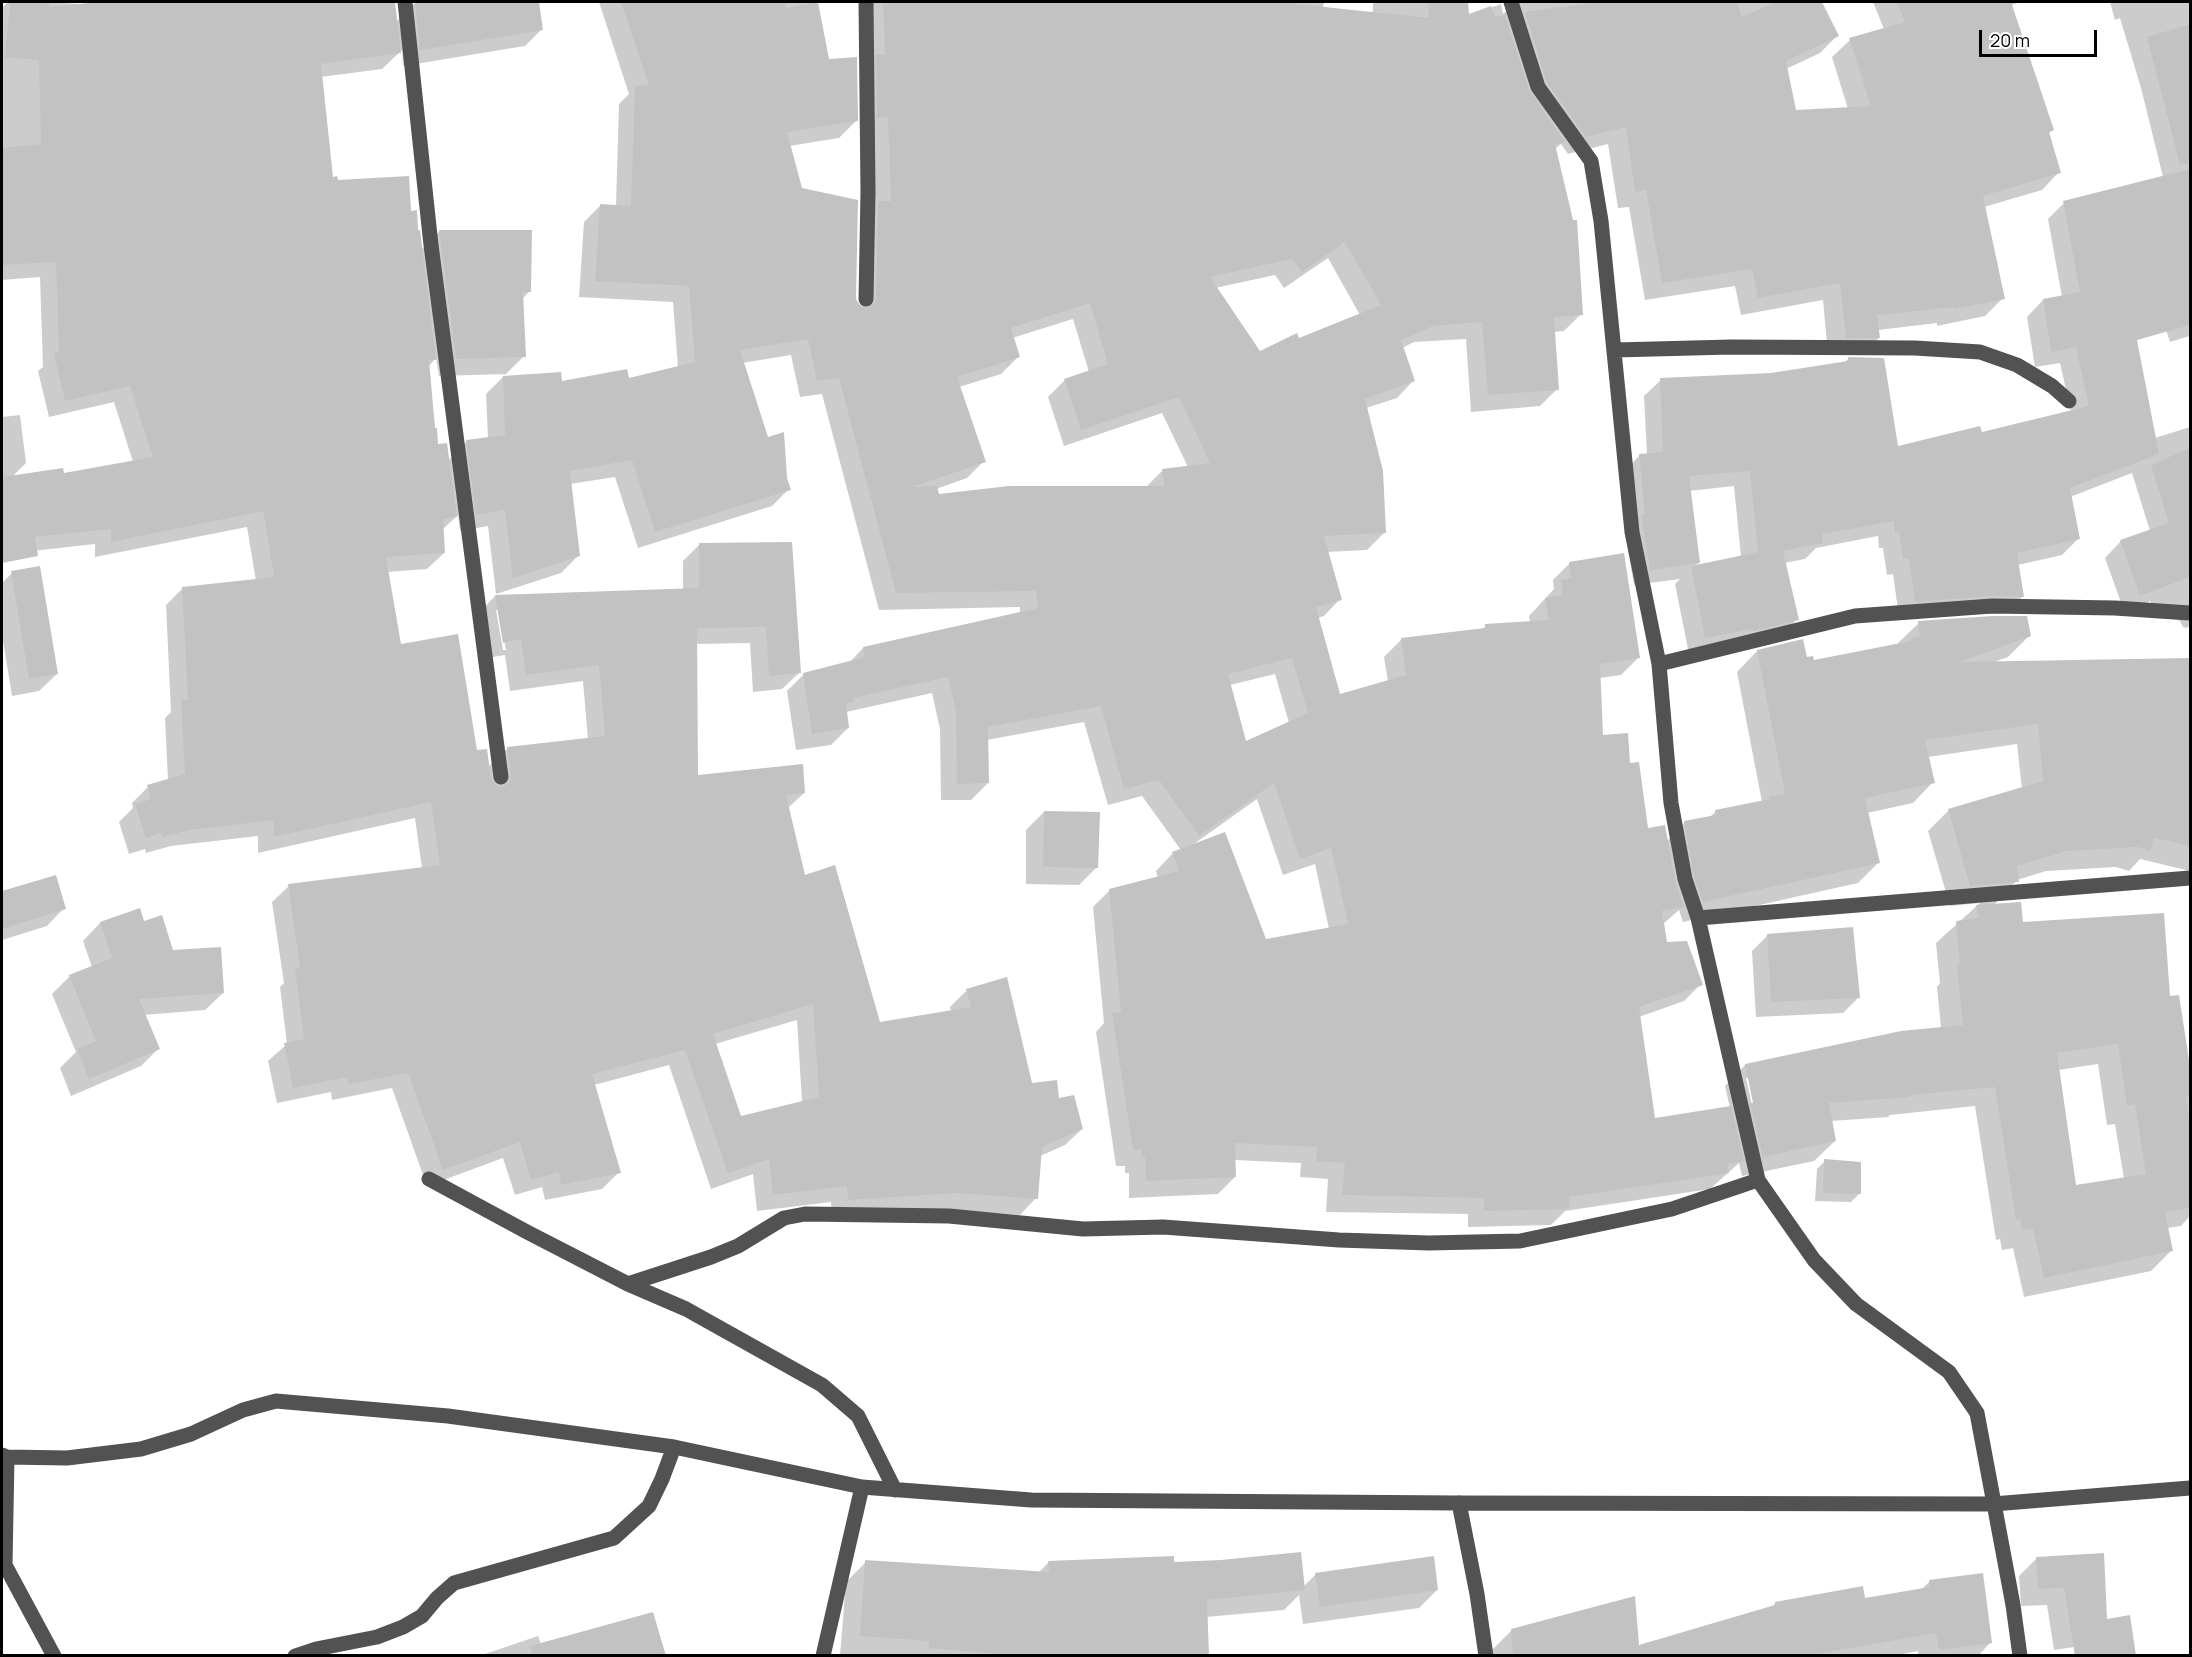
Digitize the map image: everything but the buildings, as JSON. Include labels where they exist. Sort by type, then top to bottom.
[{"type":"street","points":[[405,2],[431,245],[501,777]]},
{"type":"street","points":[[866,2],[868,192],[866,298]]},
{"type":"street","points":[[1511,2],[1538,87],[1591,161],[1601,221],[1632,532],[1659,664],[1671,803],[1685,879],[1698,918],[1758,1180],[1814,1260],[1856,1304],[1949,1372],[1977,1413],[2013,1605],[2020,1656]]},
{"type":"street","points":[[1615,350],[1731,347],[1915,348],[1980,352],[2017,365],[2052,386],[2069,401]]},
{"type":"street","points":[[1659,664],[1855,616],[1992,606],[2115,608],[2190,613]]},
{"type":"street","points":[[1698,918],[2190,878]]},
{"type":"street","points":[[429,1179],[495,1216],[628,1284],[686,1310],[822,1385],[858,1416],[895,1490]]},
{"type":"street","points":[[628,1284],[711,1257],[738,1246],[784,1218],[805,1214],[949,1216],[1083,1229],[1163,1227],[1350,1241],[1429,1243],[1520,1241],[1672,1209],[1758,1180]]},
{"type":"street","points":[[54,1656],[4,1564],[4,1456],[67,1458],[141,1449],[191,1434],[243,1410],[276,1401],[448,1416],[674,1447],[862,1487],[1031,1500],[1993,1504],[2190,1488]]},
{"type":"street","points":[[295,1656],[316,1649],[376,1637],[403,1627],[422,1616],[454,1583],[614,1538],[649,1506],[674,1447]]},
{"type":"street","points":[[823,1656],[862,1487]]},
{"type":"street","points":[[1459,1503],[1477,1594],[1486,1656]]}]
